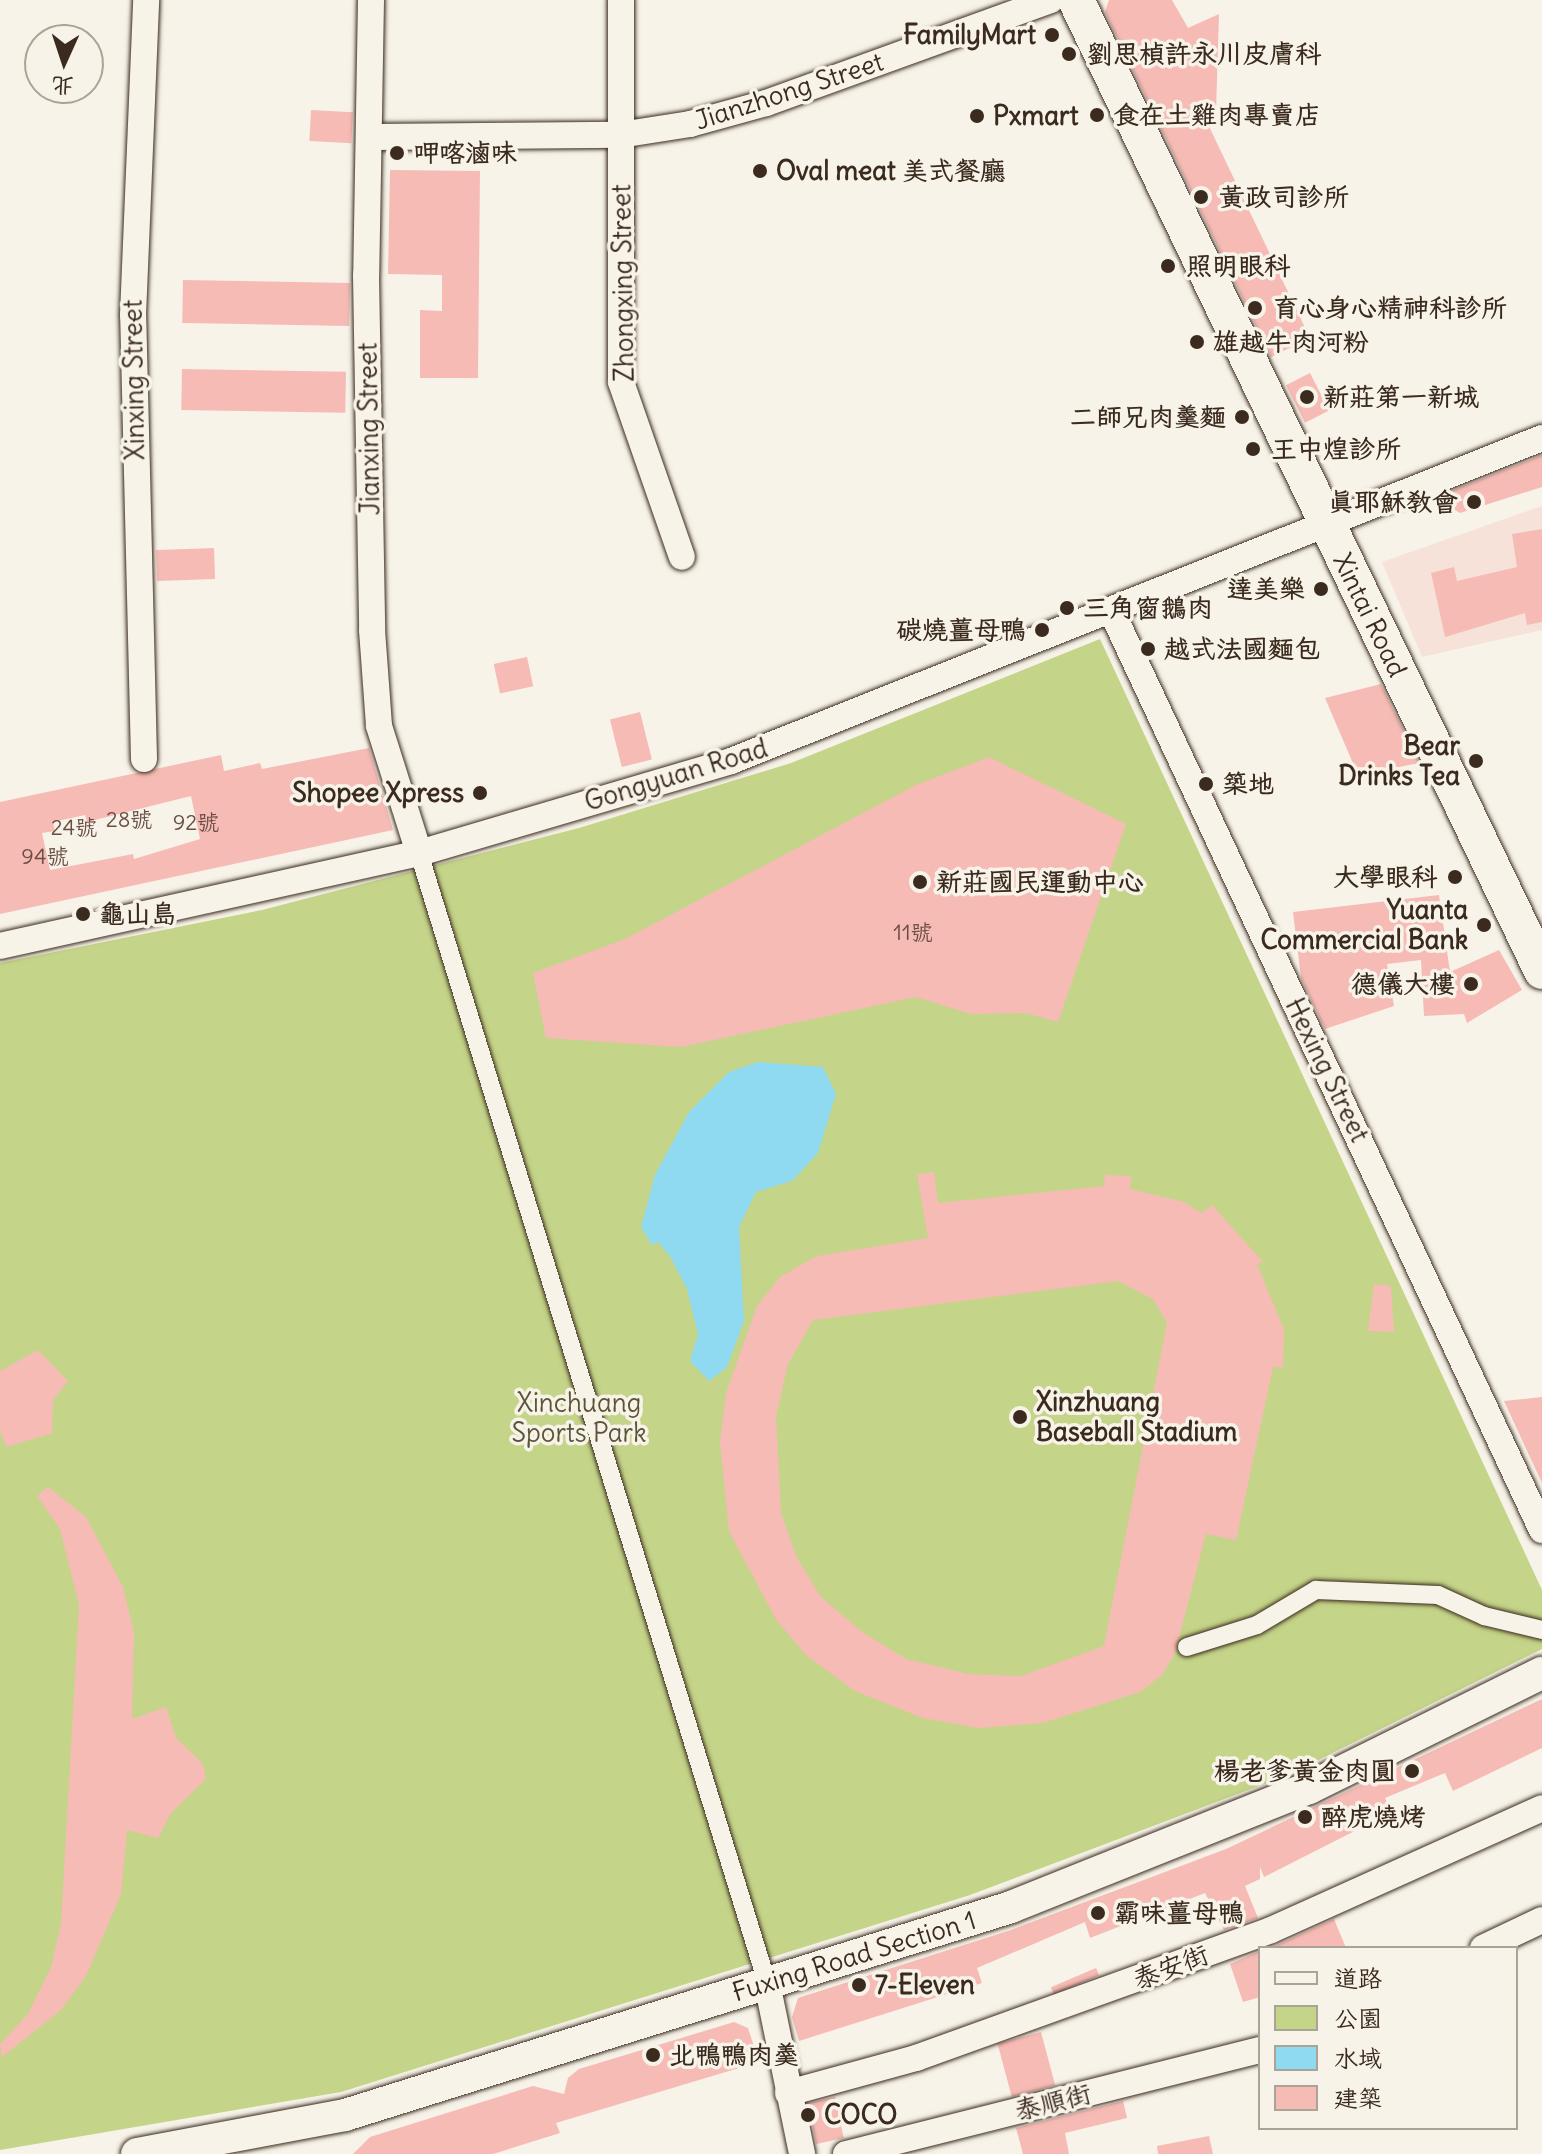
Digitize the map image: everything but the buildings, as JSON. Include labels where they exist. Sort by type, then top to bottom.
[{"type":"main road","name":"Xintai Road","points":[[1076,0],[1542,971]]},
{"type":"street","name":"Xinxing Street","points":[[144,759],[133,285],[146,0]]},
{"type":"street","name":"Jianxing Street","points":[[371,0],[373,137],[366,275],[372,630],[379,726],[419,853]]},
{"type":"street","name":"Zhongxing Street","points":[[621,0],[621,382],[682,557]]},
{"type":"street","name":"Jianzhong Street","points":[[373,137],[620,135],[766,103],[1051,0]]},
{"type":"street","name":"Gongyuan Road","points":[[0,946],[419,853],[731,761],[1542,438]]},
{"type":"street","name":"Hexing Street","points":[[1111,610],[1542,1530]]},
{"type":"street","points":[[419,853],[767,1983],[802,2154]]},
{"type":"street","points":[[1187,1647],[1257,1625],[1316,1590],[1438,1595],[1484,1616],[1542,1630]]},
{"type":"street","name":"Fuxing Road Section 1","points":[[137,2154],[345,2115],[1011,1907],[1296,1794],[1542,1673]]},
{"type":"street","name":"泰安街","points":[[788,2093],[916,2058],[1242,1941],[1542,1808]]},
{"type":"street","points":[[1487,1946],[1542,1920]]},
{"type":"street","name":"泰順街","points":[[846,2154],[1258,2051]]},
{"type":"shaded area","points":[[1542,506],[1542,630],[1422,657],[1382,562]]},
{"type":"green space","name":"Xinchuang Sports Park","points":[[1100,639],[1542,1590],[1542,1649],[1288,1775],[970,1895],[341,2092],[0,2150],[0,963],[262,910],[579,828],[791,763]]},
{"type":"water","points":[[758,1062],[823,1067],[836,1094],[818,1153],[792,1181],[756,1192],[739,1227],[744,1321],[727,1367],[709,1381],[690,1361],[698,1334],[687,1289],[670,1256],[658,1242],[652,1245],[641,1227],[655,1175],[689,1112],[729,1072]]},
{"type":"place","name":"FamilyMart","points":[[1052,35]]},
{"type":"place","name":"劉思楨許永川皮膚科","points":[[1069,54]]},
{"type":"place","name":"食在土雞肉專賣店","points":[[1097,115]]},
{"type":"place","name":"Pxmart","points":[[977,116]]},
{"type":"place","name":"呷喀滷味","points":[[397,153]]},
{"type":"place","name":"Oval meat 美式餐廳","points":[[760,171]]},
{"type":"place","name":"黃政司診所","points":[[1201,197]]},
{"type":"place","name":"照明眼科","points":[[1168,266]]},
{"type":"place","name":"育心身心精神科診所","points":[[1255,308]]},
{"type":"place","name":"雄越牛肉河粉","points":[[1197,342]]},
{"type":"place","name":"新莊第一新城","points":[[1307,397]]},
{"type":"place","name":"二師兄肉羹麵","points":[[1242,417]]},
{"type":"place","name":"王中煌診所","points":[[1253,449]]},
{"type":"place","name":"真耶穌教會","points":[[1474,502]]},
{"type":"place","name":"達美樂","points":[[1321,589]]},
{"type":"place","name":"三角窗鵝肉","points":[[1067,608]]},
{"type":"place","name":"碳燒薑母鴨","points":[[1042,630]]},
{"type":"place","name":"越式法國麵包","points":[[1148,649]]},
{"type":"place","name":"Bear Drinks Tea","points":[[1476,761]]},
{"type":"place","name":"築地","points":[[1206,784]]},
{"type":"place","name":"Shopee Xpress","points":[[480,793]]},
{"type":"place","name":"大學眼科","points":[[1455,877]]},
{"type":"place","name":"新莊國民運動中心","points":[[920,882]]},
{"type":"place","name":"龜山島","points":[[83,914]]},
{"type":"place","name":"Yuanta Commercial Bank","points":[[1484,925]]},
{"type":"place","name":"德儀大樓","points":[[1471,984]]},
{"type":"place","name":"Xinzhuang Baseball Stadium","points":[[1020,1417]]},
{"type":"place","name":"楊老爹黃金肉圓","points":[[1412,1771]]},
{"type":"place","name":"醉虎燒烤","points":[[1305,1817]]},
{"type":"place","name":"霸味薑母鴨","points":[[1098,1913]]},
{"type":"place","name":"7-Eleven","points":[[859,1985]]},
{"type":"place","name":"北鴨鴨肉羮","points":[[653,2055]]},
{"type":"place","name":"COCO","points":[[808,2115]]}]
